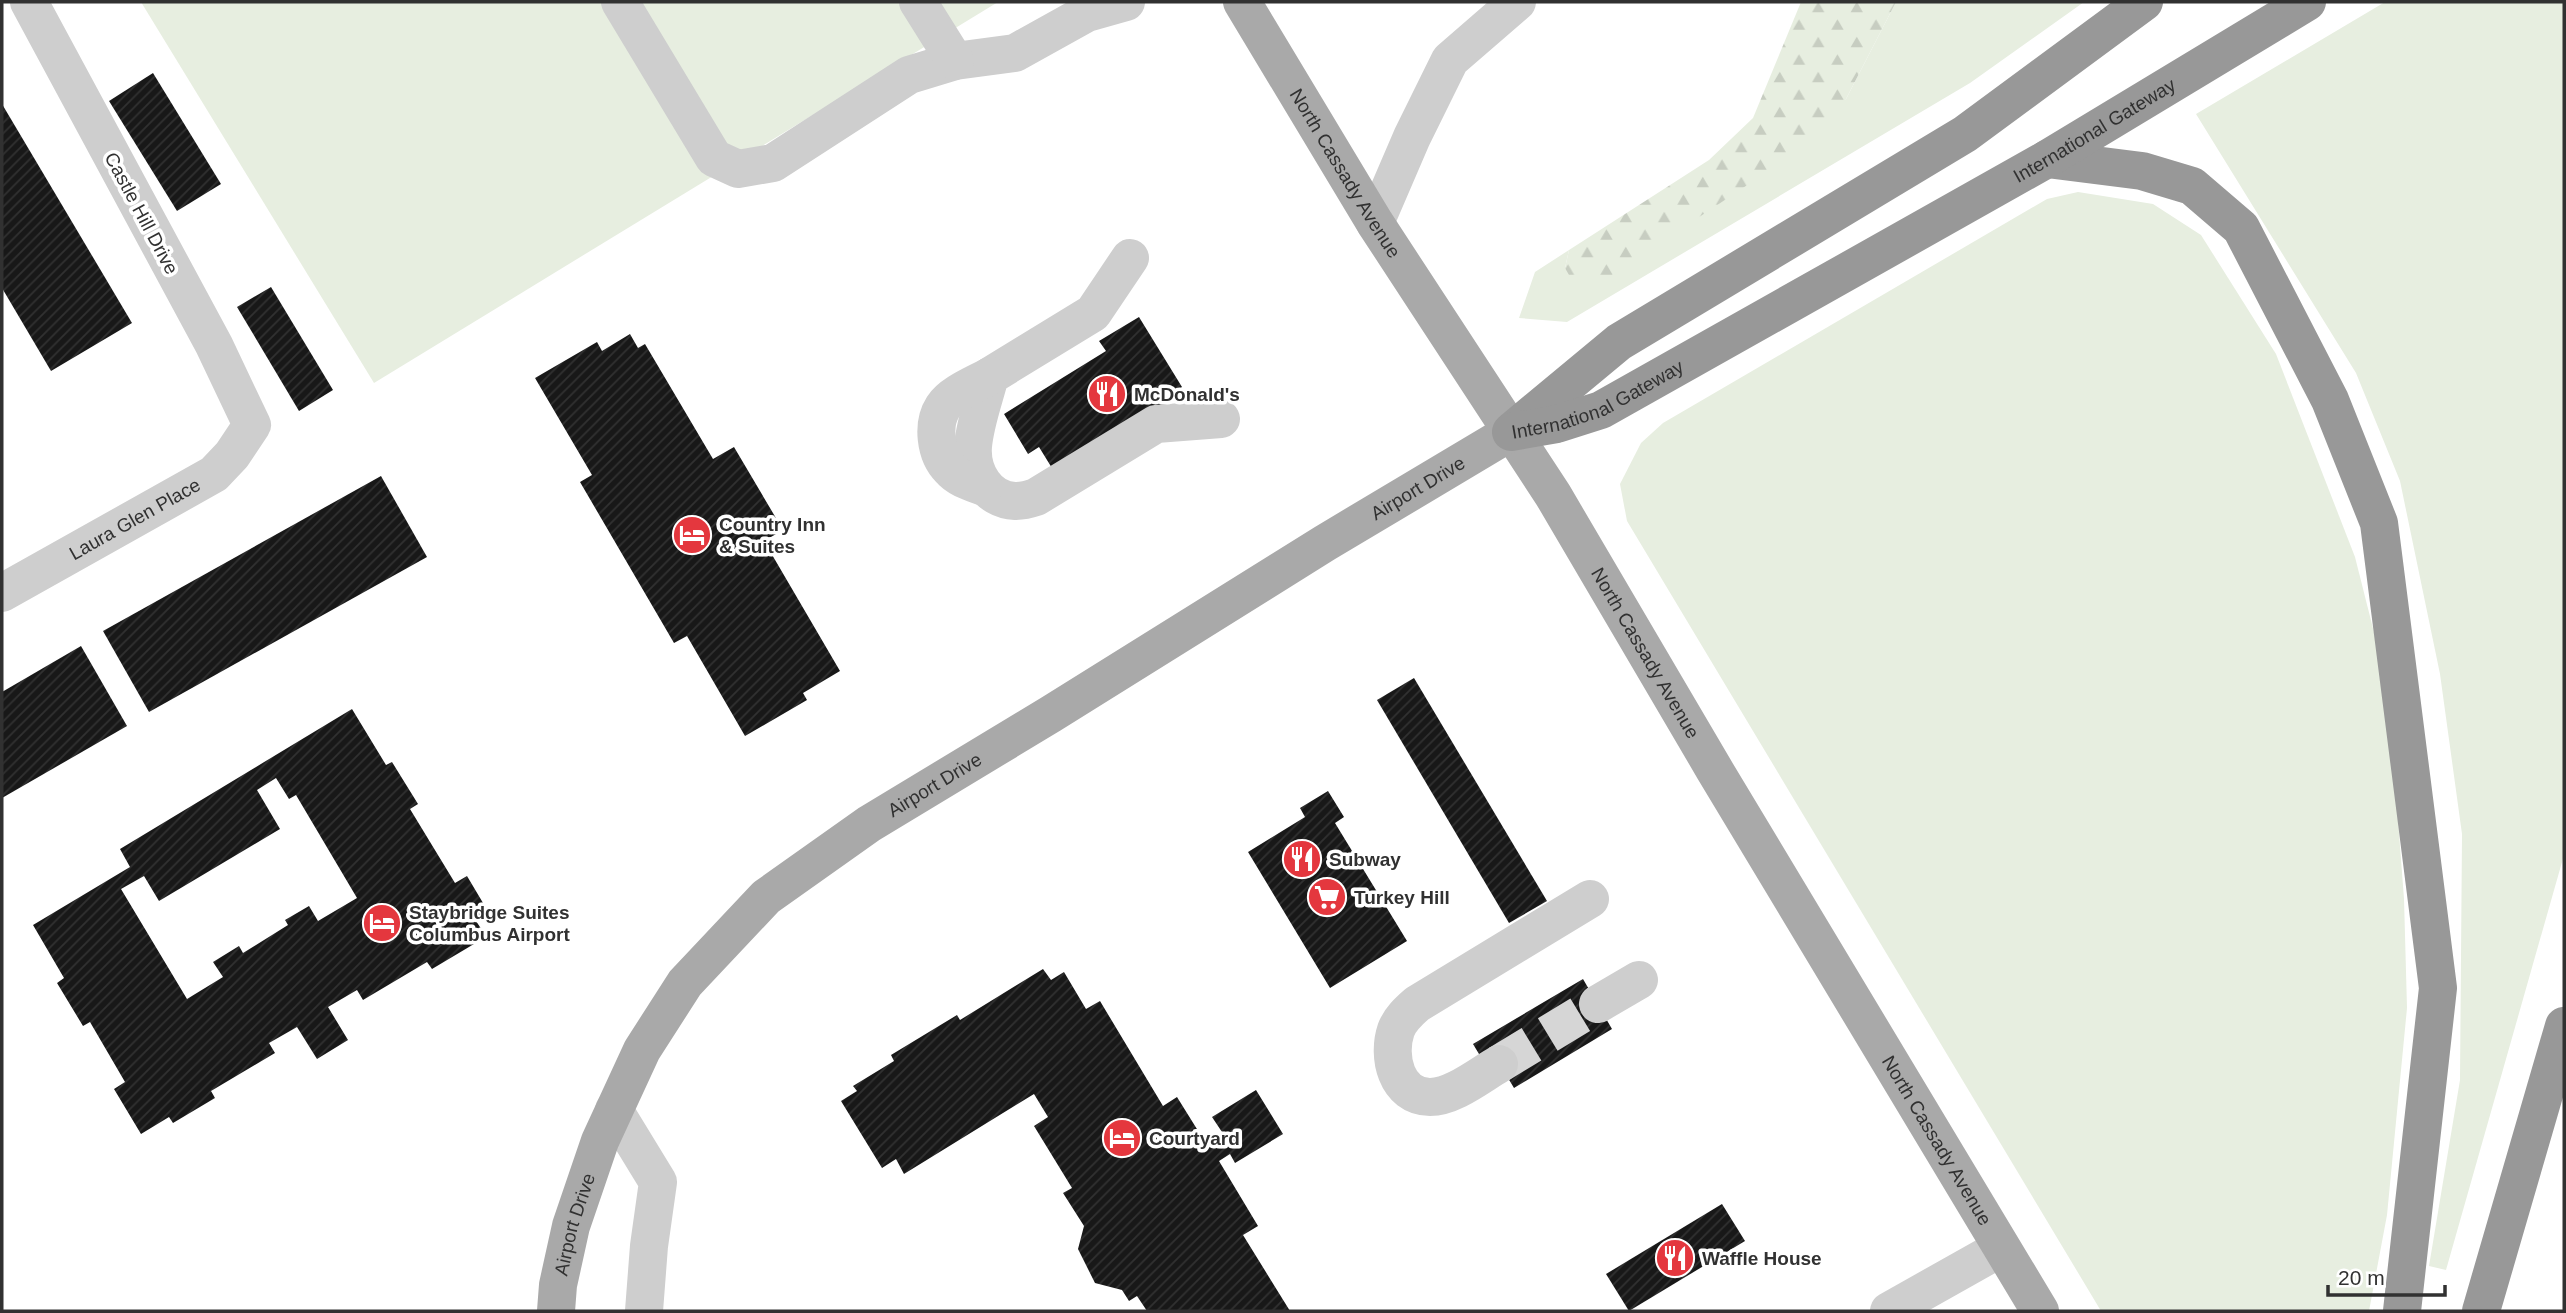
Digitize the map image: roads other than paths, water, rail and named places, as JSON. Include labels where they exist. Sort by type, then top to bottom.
[{"type":"highway","name":"International Gateway","points":[[1511,432],[1619,342],[1965,134],[2144,2]]},
{"type":"highway","name":"International Gateway","points":[[1511,432],[1557,424],[1601,410],[2047,159],[2307,2]]},
{"type":"highway","points":[[2047,159],[2142,171],[2192,186],[2241,228],[2330,400],[2379,523],[2438,988],[2402,1311]]},
{"type":"highway","points":[[2481,1311],[2564,1026]]},
{"type":"main road","name":"North Cassady Avenue","points":[[1235,3],[1553,495],[1720,780],[2040,1311]]},
{"type":"main road","name":"Airport Drive","points":[[556,1311],[558,1285],[571,1226],[600,1142],[642,1050],[685,983],[766,897],[869,824],[1325,543],[1511,432]]},
{"type":"street","name":"Castle Hill Drive","points":[[29,2],[214,345],[252,425]]},
{"type":"street","points":[[620,2],[714,158],[738,169],[774,163],[909,75],[955,61],[1015,53],[1074,10],[1126,2]]},
{"type":"street","points":[[918,2],[955,61]]},
{"type":"street","points":[[1375,223],[1412,137],[1450,60],[1476,16],[1517,2]]},
{"type":"street","points":[[1130,258],[1093,313],[990,376],[973,447],[976,471],[984,487],[997,497],[1015,501],[1036,497],[1156,424],[1221,419]]},
{"type":"street","name":"Laura Glen Place","points":[[2,593],[214,474],[232,455],[252,425]]},
{"type":"street","points":[[1499,1063],[1452,1091],[1430,1097],[1409,1091],[1396,1073],[1393,1061],[1396,1029],[1405,1014],[1416,1004],[1590,899]]},
{"type":"street","points":[[1598,1004],[1639,979]]},
{"type":"street","points":[[614,1110],[658,1182],[644,1311]]},
{"type":"street","points":[[1889,1311],[2001,1248]]},
{"type":"tunnel","points":[[1499,1064],[1598,1004]]},
{"type":"place","name":"McDonald's","points":[[1107,394]]},
{"type":"place","name":"Country Inn & Suites","points":[[692,535]]},
{"type":"place","name":"Subway","points":[[1302,859]]},
{"type":"place","name":"Turkey Hill","points":[[1327,897]]},
{"type":"place","name":"Staybridge Suites Columbus Airport","points":[[382,923]]},
{"type":"place","name":"Courtyard","points":[[1122,1138]]},
{"type":"place","name":"Waffle House","points":[[1675,1258]]}]
